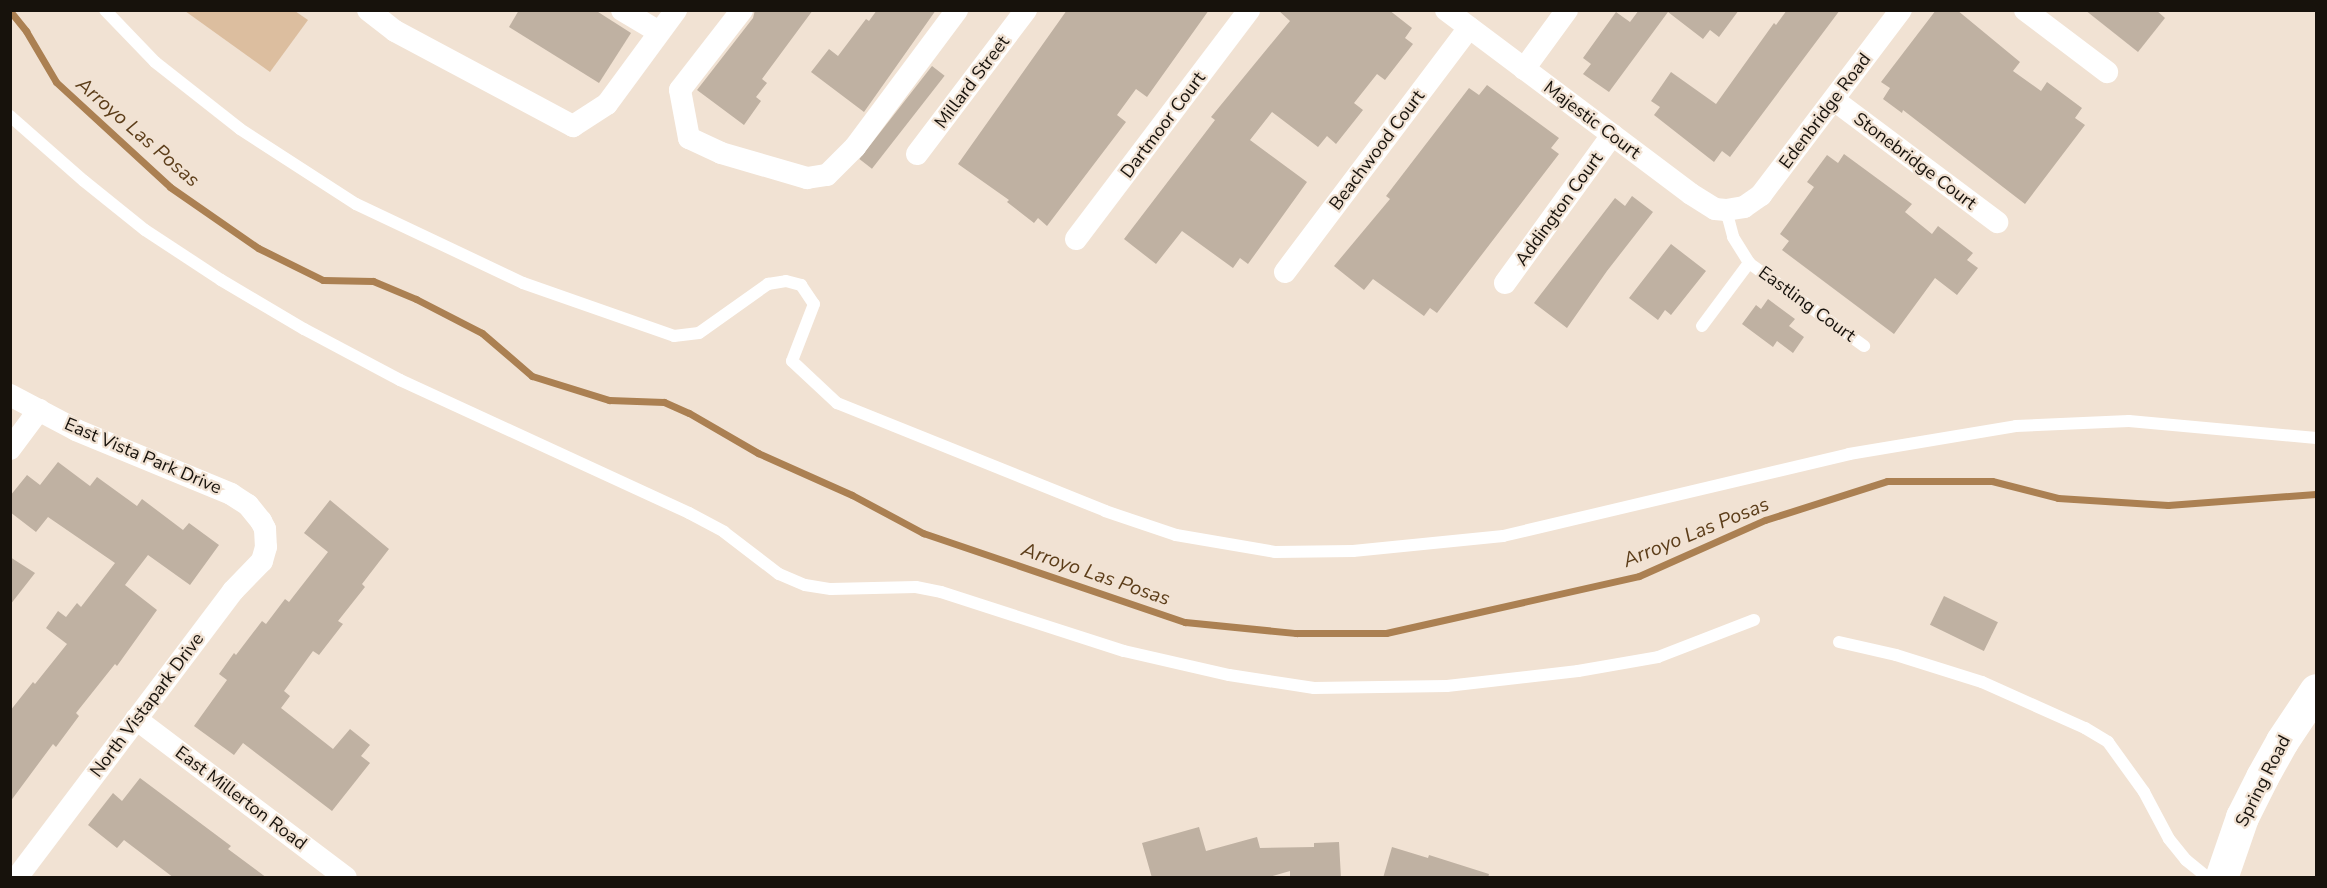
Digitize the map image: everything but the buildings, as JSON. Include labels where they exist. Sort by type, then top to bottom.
[{"type":"main road","name":"Spring Road","points":[[2221,878],[2242,817],[2262,777],[2282,741],[2316,690]]},
{"type":"main road","name":"Spring Road","points":[[2240,878],[2272,798],[2316,719]]},
{"type":"street","points":[[368,10],[395,31],[573,126],[608,104],[676,10]]},
{"type":"street","points":[[622,10],[659,32]]},
{"type":"street","points":[[742,10],[680,90],[689,138],[722,153],[807,178],[827,174],[855,147],[957,10]]},
{"type":"street","name":"Millard Street","points":[[917,154],[1026,10]]},
{"type":"street","name":"Dartmoor Court","points":[[1076,239],[1249,10]]},
{"type":"street","name":"Majestic Court","points":[[1446,10],[1690,194],[1715,209],[1735,209]]},
{"type":"street","points":[[1524,69],[1567,10]]},
{"type":"street","name":"Edenbridge Road","points":[[1735,209],[1761,195],[1901,10]]},
{"type":"street","points":[[2025,10],[2107,72]]},
{"type":"street","name":"Beachwood Court","points":[[1285,272],[1469,28]]},
{"type":"street","name":"Stonebridge Court","points":[[1834,100],[1997,222]]},
{"type":"street","name":"Addington Court","points":[[1505,283],[1612,135]]},
{"type":"street","name":"East Vista Park Drive","points":[[10,395],[76,430],[231,494],[255,512],[265,529]]},
{"type":"street","points":[[10,448],[39,411]]},
{"type":"street","name":"North Vistapark Drive","points":[[17,878],[233,591],[262,561],[266,547],[265,529]]},
{"type":"street","name":"East Millerton Road","points":[[136,719],[346,878]]},
{"type":"lane","points":[[105,10],[155,62],[240,129],[356,204],[523,283],[674,336],[699,333],[768,284],[786,281],[801,285],[814,304],[792,361],[837,403],[1105,511],[1176,534],[1275,552],[1353,551],[1503,536],[1849,454],[2016,426],[2129,421],[2316,438]]},
{"type":"lane","points":[[10,116],[84,181],[145,230],[221,280],[304,329],[400,380],[688,513],[723,532],[779,574],[805,585],[831,589],[916,587],[941,592],[1125,651],[1230,675],[1314,688],[1447,686],[1578,671],[1658,657],[1754,620]]},
{"type":"lane","points":[[1702,326],[1749,263],[1733,237],[1735,209]]},
{"type":"lane","name":"Eastling Court","points":[[1749,263],[1864,346]]},
{"type":"lane","points":[[1839,642],[1896,655],[1982,682],[2085,728],[2108,742],[2144,792],[2169,839],[2186,860],[2208,878]]},
{"type":"shaded area","points":[[185,11],[295,11],[308,20],[270,72]]},
{"type":"waterway","name":"Arroyo Las Posas","points":[[10,11],[26,31],[56,82],[170,187],[258,248],[323,280],[373,281],[416,299],[482,333],[532,376],[609,400],[664,402],[689,413],[758,453],[852,495],[923,533],[1185,622],[1296,633],[1386,633],[1639,576],[1765,520],[1887,481],[1992,481],[2058,498],[2168,505],[2316,494]]}]
